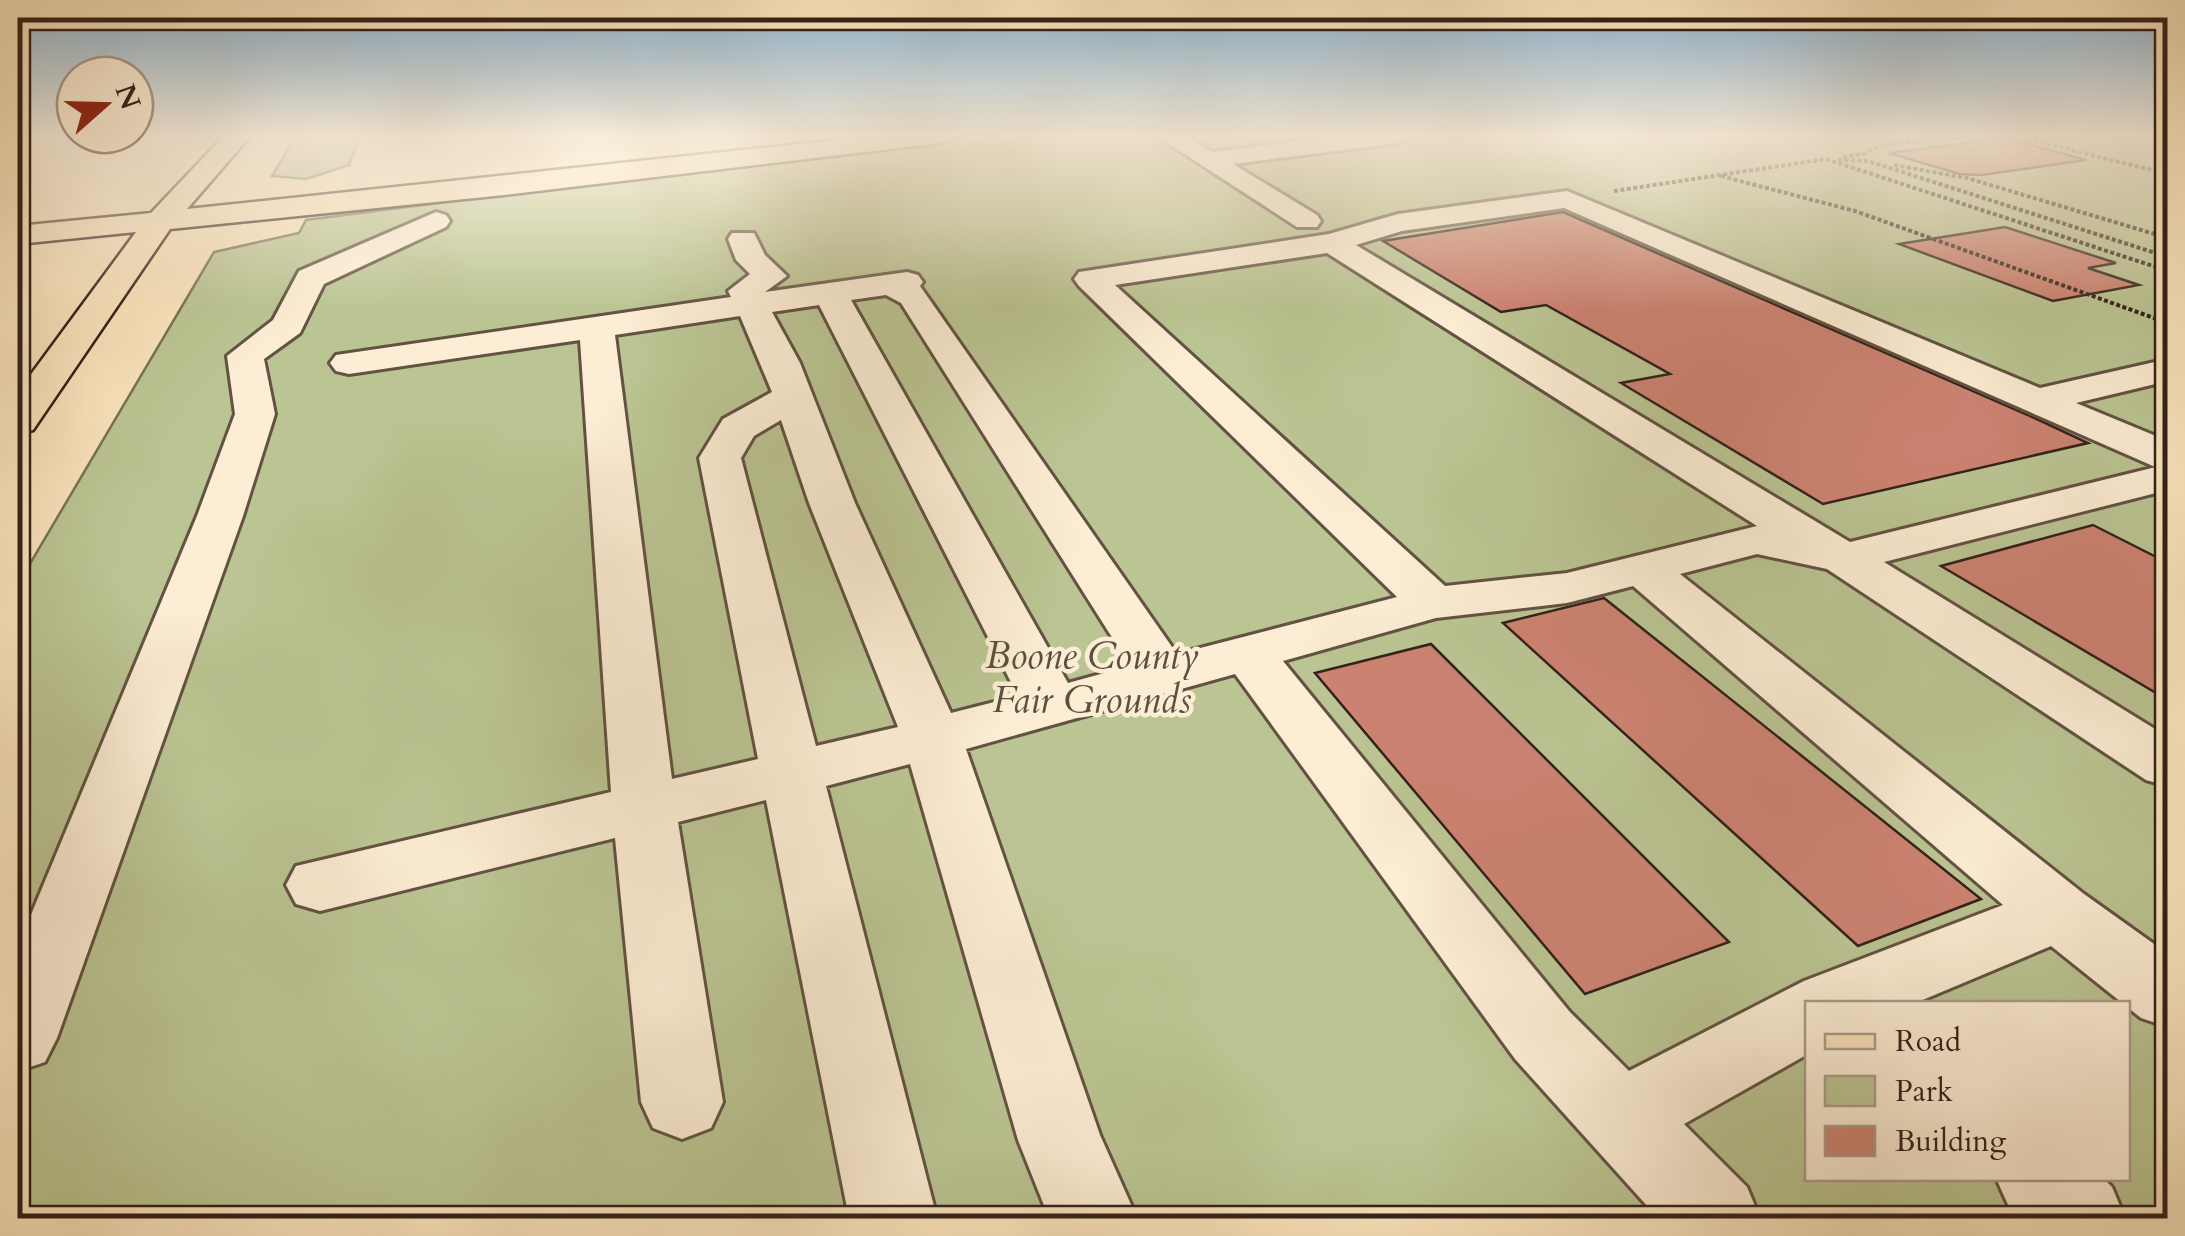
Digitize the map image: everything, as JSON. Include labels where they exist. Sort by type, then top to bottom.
[{"type":"main road","points":[[161,220],[172,194]]},
{"type":"main road","points":[[18,421],[161,220],[185,194]]},
{"type":"main road","points":[[214,194],[238,203],[328,204]]},
{"type":"main road","points":[[18,234],[421,194]]},
{"type":"lane","points":[[1260,194],[1584,402],[1843,558],[2168,765]]},
{"type":"lane","points":[[1433,603],[1090,279],[1320,232],[1567,198],[2168,457]]},
{"type":"lane","points":[[18,1038],[220,516],[255,414],[246,356],[288,326],[310,278],[436,221]]},
{"type":"lane","points":[[743,239],[752,260],[770,276],[744,291],[781,363],[832,503],[932,738],[1060,1140],[1093,1218]]},
{"type":"lane","points":[[349,363],[899,283],[913,296],[1165,677]]},
{"type":"lane","points":[[830,293],[1054,707]]},
{"type":"lane","points":[[596,325],[644,808],[682,1102]]},
{"type":"lane","points":[[2038,400],[2168,370]]},
{"type":"lane","points":[[793,396],[738,428],[720,458],[893,1218]]},
{"type":"lane","points":[[320,885],[932,738],[1433,603],[1567,588],[1757,540],[1843,558],[2168,477]]},
{"type":"lane","points":[[1643,569],[2059,914],[2168,996]]},
{"type":"lane","points":[[1249,654],[1542,1035],[1716,1218]]},
{"type":"lane","points":[[1843,1001],[2059,914]]},
{"type":"lane","points":[[1620,1117],[1805,1020]]},
{"type":"lane","points":[[2042,1181],[2081,1218]]},
{"type":"path","points":[[1567,198],[1594,194]]},
{"type":"path","points":[[1789,194],[1855,211],[2168,323]]},
{"type":"path","points":[[1930,194],[2168,271]]},
{"type":"path","points":[[1970,194],[2168,257]]},
{"type":"path","points":[[2020,194],[2168,238]]},
{"type":"green space","name":"Boone County Fair Grounds","points":[[513,194],[2167,194],[2167,1218],[18,1218],[18,584],[214,252],[299,233],[306,220]]},
{"type":"building","points":[[1563,212],[2088,443],[1823,504],[1621,383],[1670,374],[1546,305],[1501,312],[1383,241]]},
{"type":"building","points":[[2005,227],[2116,263],[2088,268],[2139,285],[2053,301],[1899,244]]},
{"type":"building","points":[[2093,525],[2168,563],[2168,700],[1941,566]]},
{"type":"building","points":[[1604,598],[1981,899],[1858,946],[1503,623]]},
{"type":"building","points":[[1431,644],[1729,942],[1585,994],[1315,673]]}]
